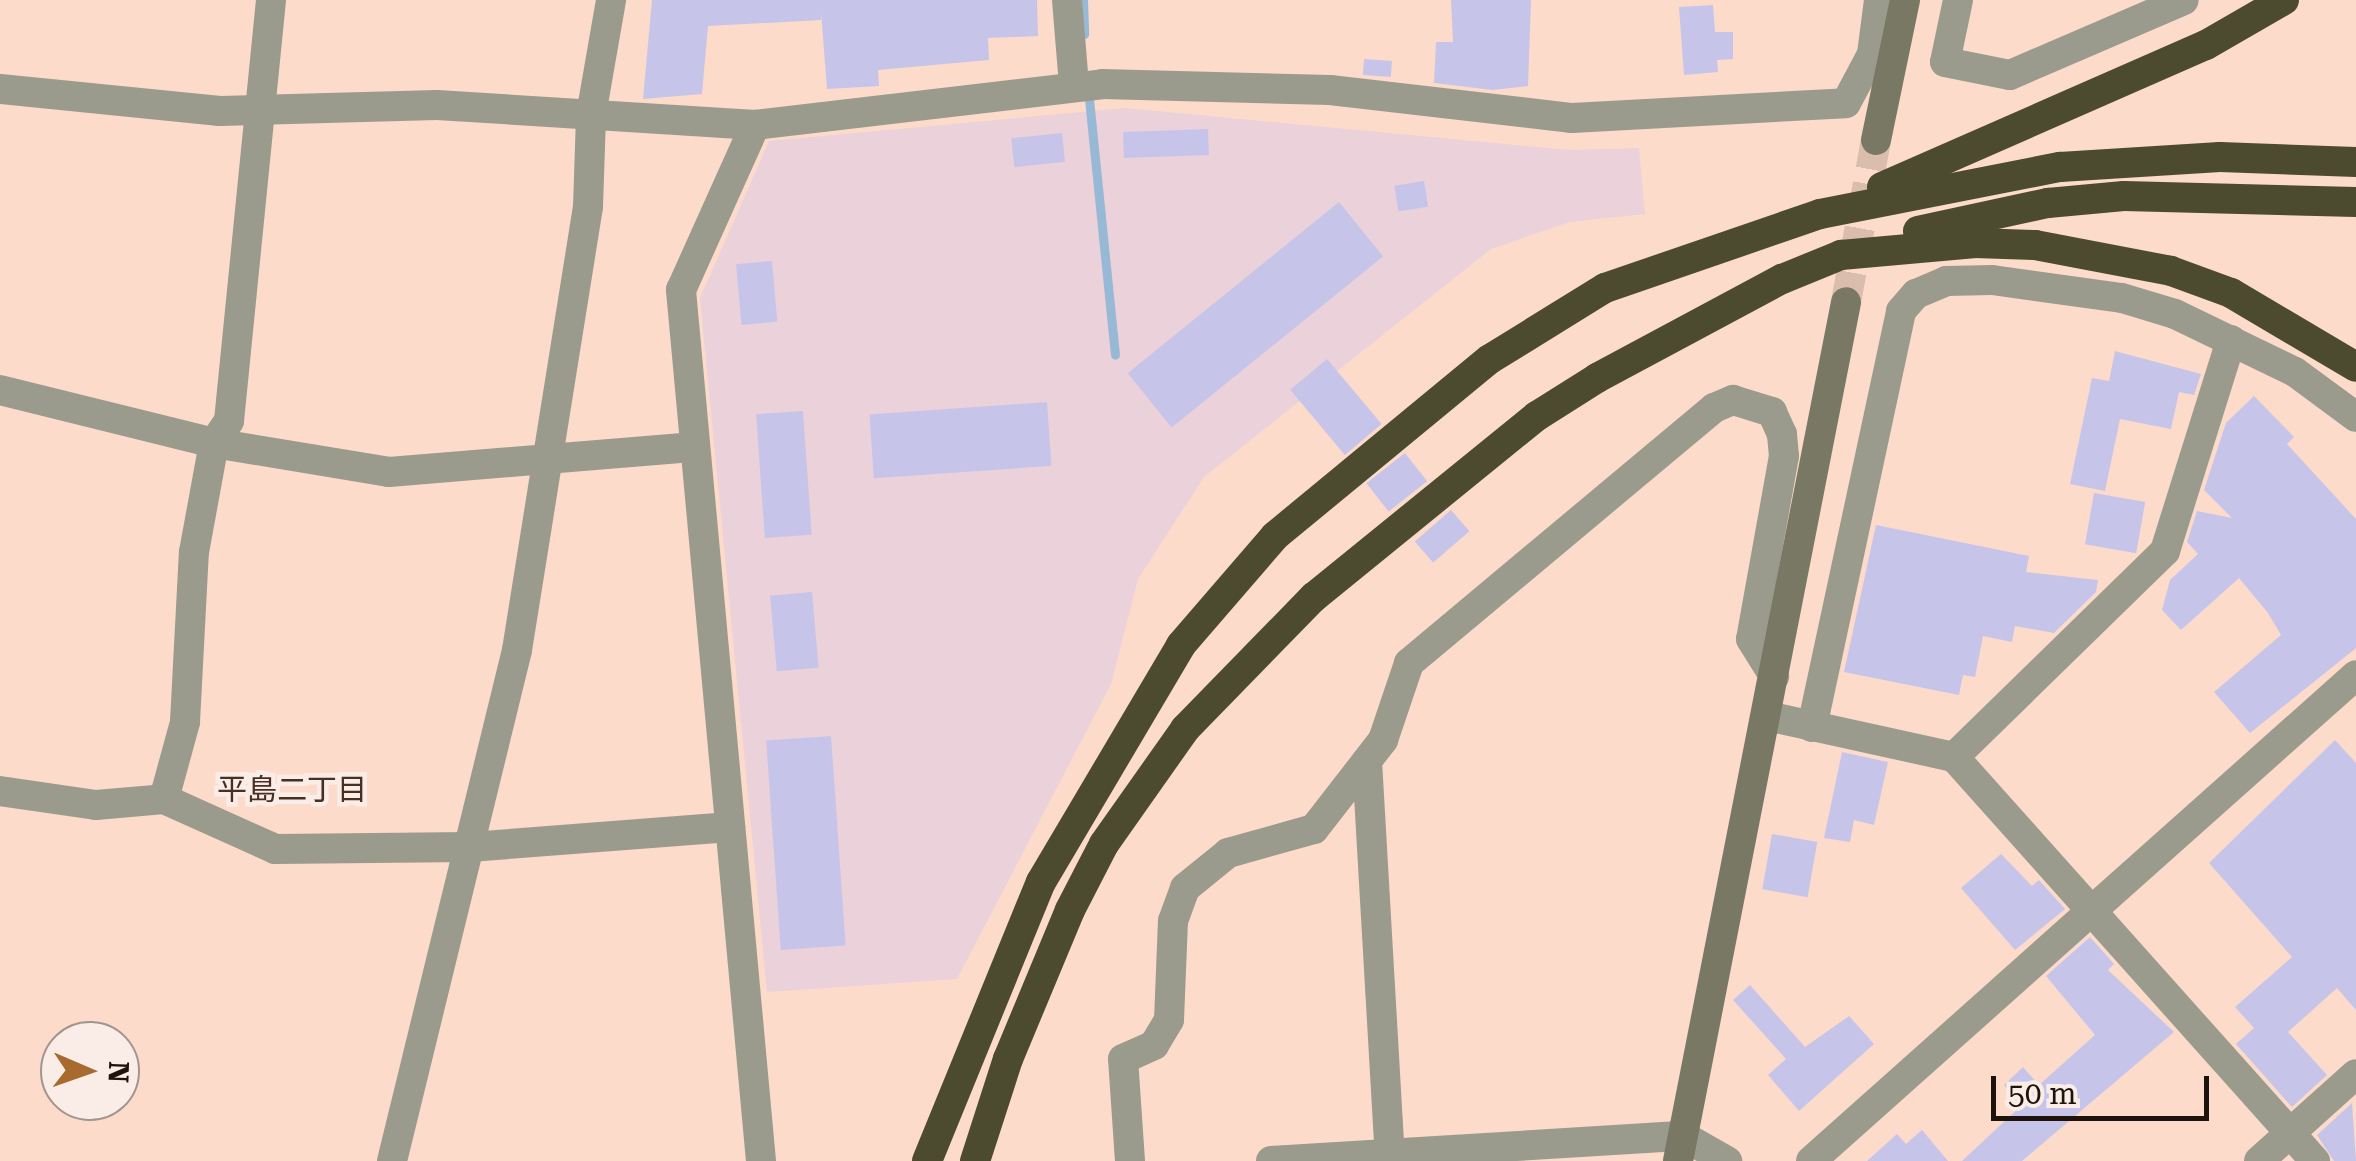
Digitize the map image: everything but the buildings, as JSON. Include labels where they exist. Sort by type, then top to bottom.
[{"type":"highway","points":[[927,1161],[1041,882],[1141,704],[1224,587],[1275,536],[1490,359],[1546,321],[1662,264],[1820,214],[2206,45],[2284,0]]},
{"type":"highway","points":[[1820,214],[2060,167],[2220,157],[2356,162]]},
{"type":"highway","points":[[978,1161],[1008,1059],[1104,844],[1184,729],[1241,666],[1314,597],[1537,416],[1686,328],[1842,255],[2048,203],[2196,193],[2356,202]]},
{"type":"highway","points":[[1842,255],[1975,243],[2102,255],[2232,293],[2356,367]]},
{"type":"highway","points":[[937,1161],[972,1045]]},
{"type":"street","points":[[164,799],[185,722],[194,552],[214,442],[229,421],[271,0]]},
{"type":"street","points":[[392,1161],[517,650],[588,207],[591,116],[611,0]]},
{"type":"street","points":[[1066,0],[1088,85]]},
{"type":"street","points":[[0,89],[260,109],[437,105],[754,125],[1088,85],[1330,90],[1572,118],[1846,103],[1872,54],[1879,0]]},
{"type":"street","points":[[1876,140],[1905,0]]},
{"type":"street","points":[[1958,0],[1945,62],[2010,75],[2184,0]]},
{"type":"street","points":[[754,125],[681,290],[761,1161]]},
{"type":"street","points":[[1812,726],[1901,310],[1916,294],[1946,281],[2058,286],[2158,309],[2295,372],[2356,417]]},
{"type":"street","points":[[1680,1148],[1846,302]]},
{"type":"street","points":[[1954,757],[2165,551],[2231,340]]},
{"type":"street","points":[[0,390],[214,442],[389,472],[695,448]]},
{"type":"street","points":[[1130,1161],[1124,1059],[1154,1045],[1168,1020],[1174,920],[1185,888],[1228,853],[1314,829],[1383,740],[1409,663],[1714,408],[1734,400],[1772,412],[1782,434],[1784,456],[1751,639],[1774,676]]},
{"type":"street","points":[[1811,1161],[2356,675]]},
{"type":"street","points":[[1766,716],[1954,757],[2315,1161]]},
{"type":"street","points":[[1367,761],[1389,1157]]},
{"type":"street","points":[[0,790],[96,805],[164,799],[275,850],[470,847],[730,827]]},
{"type":"street","points":[[2259,1161],[2356,1074]]},
{"type":"street","points":[[1271,1161],[1680,1148],[1727,1161]]},
{"type":"shaded area","points":[[1125,108],[1569,150],[1639,148],[1645,214],[1569,222],[1491,249],[1204,477],[1138,579],[1111,684],[957,979],[767,992],[700,298],[769,141]]},
{"type":"waterway","points":[[1083,0],[1084,34]]},
{"type":"waterway","points":[[1088,89],[1115,355]]},
{"type":"tunnel","points":[[1846,302],[1876,140]]},
{"type":"district","name":"平島二丁目","points":[[292,790]]}]
